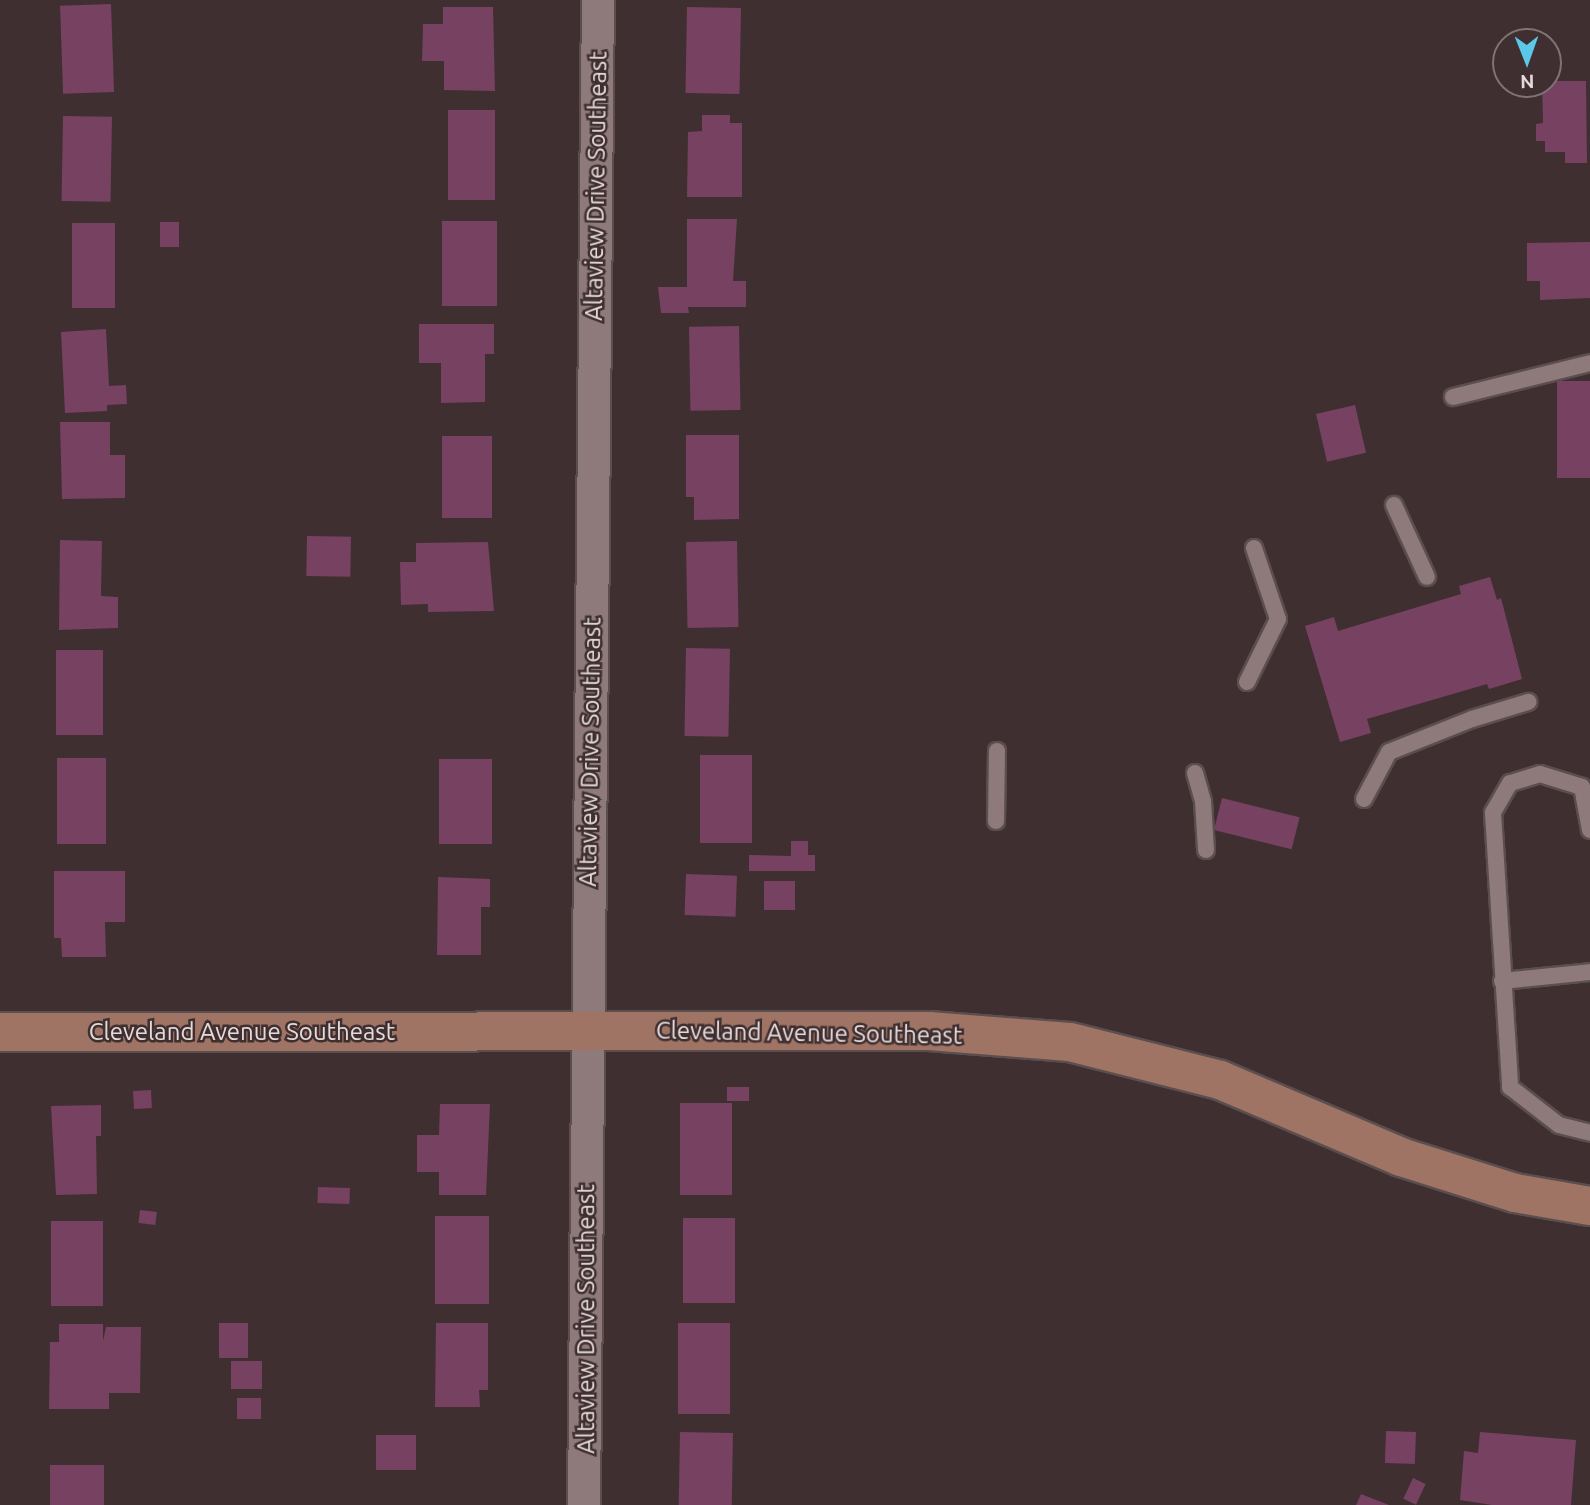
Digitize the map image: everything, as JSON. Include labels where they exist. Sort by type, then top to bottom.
[{"type":"main road","name":"Cleveland Avenue Southeast","points":[[0,1032],[929,1031],[1070,1042],[1220,1080],[1401,1157],[1515,1193],[1590,1206]]},
{"type":"street","name":"Altaview Drive Southeast","points":[[584,1505],[597,0]]},
{"type":"lane","points":[[1454,397],[1590,363]]},
{"type":"lane","points":[[1394,505],[1427,577]]},
{"type":"lane","points":[[1247,682],[1278,619],[1254,548]]},
{"type":"lane","points":[[1364,799],[1389,752],[1472,719],[1528,702]]},
{"type":"lane","points":[[996,821],[997,751]]},
{"type":"lane","points":[[1195,773],[1203,802],[1206,849]]},
{"type":"lane","points":[[1590,830],[1582,787],[1540,774],[1510,783],[1493,813],[1510,1087],[1559,1125],[1590,1133]]},
{"type":"lane","points":[[1502,981],[1590,972]]},
{"type":"building","points":[[111,4],[114,92],[63,94],[60,6]]},
{"type":"building","points":[[443,7],[493,7],[495,91],[444,90],[444,61],[422,61],[423,24],[443,24]]},
{"type":"building","points":[[687,7],[741,8],[739,94],[685,93]]},
{"type":"building","points":[[1562,81],[1586,81],[1587,163],[1565,163],[1565,152],[1545,152],[1545,141],[1536,141],[1536,124],[1543,123],[1542,98],[1562,98]]},
{"type":"building","points":[[448,110],[495,110],[495,200],[448,200]]},
{"type":"building","points":[[702,115],[730,115],[730,123],[742,123],[742,197],[687,197],[688,132],[702,131]]},
{"type":"building","points":[[63,116],[112,117],[111,202],[62,201]]},
{"type":"building","points":[[687,219],[737,219],[733,281],[746,281],[746,307],[688,307],[689,313],[661,313],[658,287],[687,287]]},
{"type":"building","points":[[442,221],[497,221],[497,306],[442,306]]},
{"type":"building","points":[[160,222],[179,222],[179,247],[160,247]]},
{"type":"building","points":[[72,223],[115,223],[115,308],[72,308]]},
{"type":"building","points":[[1590,242],[1590,298],[1540,300],[1540,281],[1527,281],[1527,243]]},
{"type":"building","points":[[419,324],[494,324],[494,354],[485,354],[485,402],[441,403],[441,363],[419,363]]},
{"type":"building","points":[[739,326],[740,410],[690,411],[689,327]]},
{"type":"building","points":[[106,329],[109,386],[126,385],[127,404],[107,405],[107,411],[65,413],[61,332]]},
{"type":"building","points":[[1557,381],[1590,381],[1590,478],[1557,478]]},
{"type":"building","points":[[1355,405],[1366,453],[1327,462],[1316,414]]},
{"type":"building","points":[[60,422],[110,422],[110,455],[125,455],[125,498],[62,499]]},
{"type":"building","points":[[686,435],[739,435],[739,519],[694,520],[694,497],[686,497]]},
{"type":"building","points":[[442,436],[492,436],[492,518],[442,518]]},
{"type":"building","points":[[307,536],[351,537],[350,577],[306,576]]},
{"type":"building","points":[[60,540],[102,541],[101,596],[118,597],[118,628],[59,630]]},
{"type":"building","points":[[737,541],[739,627],[688,628],[686,542]]},
{"type":"building","points":[[488,542],[494,611],[428,612],[428,604],[401,605],[400,562],[416,562],[416,543]]},
{"type":"building","points":[[1490,577],[1497,600],[1501,598],[1522,679],[1489,689],[1487,684],[1367,719],[1371,733],[1340,742],[1305,626],[1334,617],[1338,631],[1461,594],[1459,586]]},
{"type":"building","points":[[686,648],[730,649],[728,737],[684,736]]},
{"type":"building","points":[[56,650],[103,650],[103,735],[56,735]]},
{"type":"building","points":[[700,755],[752,755],[752,843],[700,843]]},
{"type":"building","points":[[57,758],[106,758],[106,844],[57,844]]},
{"type":"building","points":[[439,759],[492,759],[492,844],[439,844]]},
{"type":"building","points":[[1222,798],[1300,817],[1292,849],[1214,830]]},
{"type":"building","points":[[791,841],[808,841],[808,855],[815,855],[815,871],[749,871],[749,855],[791,856]]},
{"type":"building","points":[[54,871],[125,871],[125,922],[105,922],[106,957],[62,957],[61,938],[54,938]]},
{"type":"building","points":[[686,874],[737,876],[736,917],[685,915]]},
{"type":"building","points":[[438,877],[490,879],[490,907],[481,907],[481,955],[437,955]]},
{"type":"building","points":[[764,881],[795,881],[795,910],[764,910]]},
{"type":"building","points":[[727,1087],[749,1087],[749,1101],[727,1101]]},
{"type":"building","points":[[151,1090],[152,1108],[134,1109],[133,1091]]},
{"type":"building","points":[[680,1103],[732,1103],[732,1195],[680,1195]]},
{"type":"building","points":[[440,1104],[490,1104],[486,1195],[439,1195],[439,1172],[417,1172],[417,1135],[439,1135]]},
{"type":"building","points":[[101,1105],[101,1136],[96,1136],[97,1194],[56,1195],[51,1106]]},
{"type":"building","points":[[318,1187],[350,1188],[349,1204],[317,1203]]},
{"type":"building","points":[[140,1210],[157,1212],[155,1225],[138,1223]]},
{"type":"building","points":[[435,1216],[489,1216],[489,1304],[435,1304]]},
{"type":"building","points":[[683,1218],[735,1218],[735,1303],[683,1303]]},
{"type":"building","points":[[51,1221],[103,1221],[103,1306],[51,1306]]},
{"type":"building","points":[[219,1323],[248,1323],[248,1358],[219,1358]]},
{"type":"building","points":[[436,1323],[488,1323],[488,1390],[479,1390],[480,1407],[435,1407]]},
{"type":"building","points":[[678,1323],[730,1323],[730,1414],[678,1414]]},
{"type":"building","points":[[59,1324],[103,1324],[103,1341],[106,1327],[141,1327],[140,1393],[109,1393],[109,1409],[49,1409],[50,1342],[59,1342]]},
{"type":"building","points":[[231,1361],[262,1361],[262,1389],[231,1389]]},
{"type":"building","points":[[237,1398],[261,1398],[261,1419],[237,1419]]},
{"type":"building","points":[[1386,1431],[1416,1432],[1415,1464],[1385,1463]]},
{"type":"building","points":[[680,1432],[733,1433],[732,1505],[679,1505]]},
{"type":"building","points":[[1480,1432],[1576,1440],[1571,1505],[1492,1505],[1460,1500],[1464,1451],[1478,1453]]},
{"type":"building","points":[[376,1435],[416,1435],[416,1470],[376,1470]]},
{"type":"building","points":[[50,1465],[104,1465],[104,1505],[50,1505]]},
{"type":"building","points":[[1413,1478],[1426,1484],[1416,1505],[1403,1499]]},
{"type":"building","points":[[1361,1494],[1389,1505],[1356,1505]]}]
